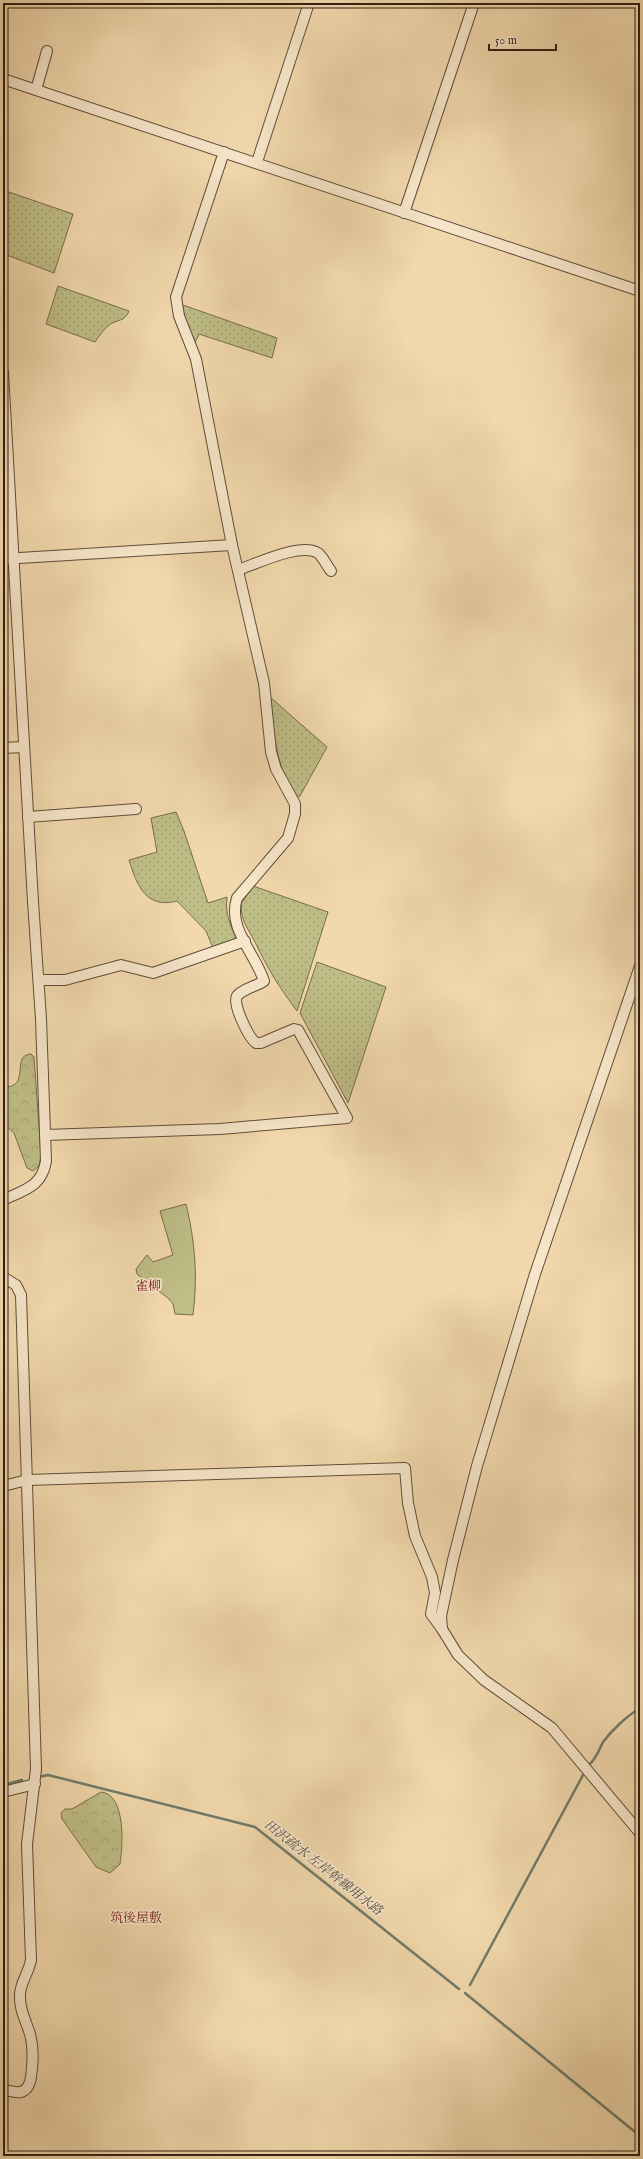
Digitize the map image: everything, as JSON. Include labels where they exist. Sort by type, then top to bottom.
[{"type":"street","points":[[257,162],[309,3]]},
{"type":"street","points":[[404,213],[474,3]]},
{"type":"street","points":[[36,90],[47,50]]},
{"type":"street","points":[[3,79],[257,162],[404,213],[640,291]]},
{"type":"street","points":[[45,1136],[220,1129],[347,1118],[298,1030],[294,1029],[261,1043],[256,1043],[249,1035],[235,1003],[237,997],[264,981],[235,921],[235,906],[237,898],[288,838],[295,814],[295,804],[276,769],[271,752],[264,683],[232,544],[196,359],[176,308],[176,297],[224,152]]},
{"type":"street","points":[[3,372],[8,558],[24,747],[38,980],[46,1161],[41,1179],[30,1187],[3,1200]]},
{"type":"street","points":[[8,558],[232,544]]},
{"type":"street","points":[[238,570],[292,551],[303,549],[318,553],[331,571]]},
{"type":"street","points":[[3,748],[24,747]]},
{"type":"street","points":[[28,817],[136,809]]},
{"type":"street","points":[[38,980],[65,980],[121,965],[153,973],[245,941]]},
{"type":"street","points":[[442,1629],[441,1616],[453,1560],[477,1466],[535,1274],[640,966]]},
{"type":"street","points":[[3,1277],[16,1285],[21,1295],[35,1784],[27,1844],[31,1960],[30,1969],[22,1984],[20,1995],[21,2010],[30,2035],[34,2060],[30,2082],[27,2089],[21,2092],[3,2090]]},
{"type":"street","points":[[3,1486],[27,1480],[405,1468],[408,1503],[415,1536],[432,1577],[435,1593],[431,1614],[458,1655],[484,1680],[552,1728],[640,1833]]},
{"type":"street","points":[[3,1792],[35,1784]]},
{"type":"green space","points":[[3,190],[73,214],[54,273],[4,254]]},
{"type":"green space","points":[[58,286],[129,311],[123,319],[112,323],[107,327],[95,342],[46,324]]},
{"type":"green space","points":[[180,304],[277,338],[272,358],[199,334],[195,343]]},
{"type":"green space","points":[[270,697],[327,747],[300,796],[297,797],[284,774],[280,762],[274,736]]},
{"type":"green space","points":[[176,812],[184,831],[208,903],[227,897],[229,919],[237,940],[213,948],[206,931],[177,901],[166,903],[158,902],[144,893],[140,887],[129,860],[157,852],[151,818]]},
{"type":"green space","points":[[253,886],[328,912],[297,1011],[270,971],[242,916],[241,904]]},
{"type":"green space","points":[[317,962],[386,987],[348,1103],[300,1013]]},
{"type":"green space","points":[[31,1054],[34,1057],[41,1155],[39,1166],[33,1171],[27,1168],[14,1133],[3,1123],[3,1087],[12,1086],[17,1082],[22,1060],[25,1056]]},
{"type":"green space","points":[[186,1204],[192,1232],[195,1259],[195,1301],[193,1315],[175,1314],[173,1304],[169,1299],[137,1274],[136,1269],[147,1255],[153,1262],[173,1255],[160,1211]]},
{"type":"green space","points":[[101,1792],[109,1795],[115,1802],[119,1811],[121,1822],[122,1845],[120,1864],[110,1873],[96,1867],[62,1819],[61,1813],[65,1809],[72,1809]]},
{"type":"waterway","points":[[590,1764],[603,1742],[611,1733],[625,1719],[640,1708]]},
{"type":"waterway","name":"田沢疏水 左岸幹線用水路","points":[[38,1777],[48,1775],[255,1827],[459,1989]]},
{"type":"waterway","points":[[470,1985],[583,1775]]},
{"type":"waterway","name":"田沢疏水 左岸幹線用水路","points":[[3,1785],[22,1780]]},
{"type":"waterway","name":"田沢疏水 左岸幹線用水路","points":[[465,1993],[640,2136]]},
{"type":"district","name":"雀柳","points":[[148,1286]]},
{"type":"district","name":"筑後屋敷","points":[[136,1918]]}]
